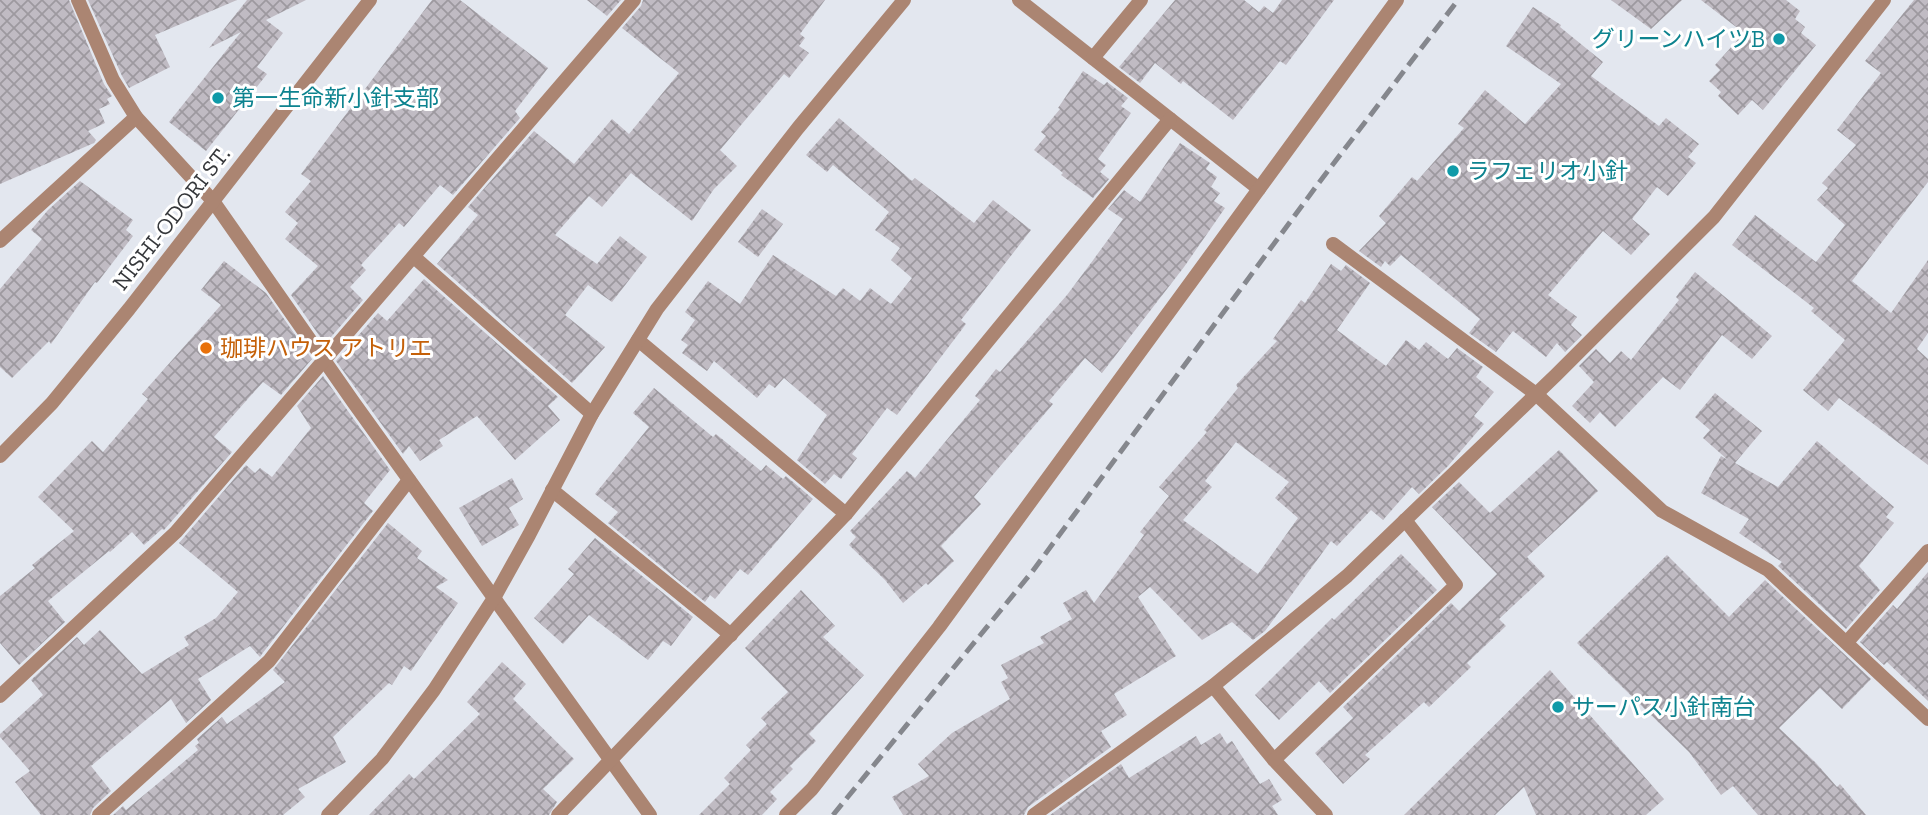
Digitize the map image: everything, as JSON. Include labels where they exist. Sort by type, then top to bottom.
[{"type":"street","points":[[78,0],[113,80],[136,117],[214,201],[409,480],[650,815]]},
{"type":"street","name":"NISHI-ODORI ST.","points":[[0,456],[52,403],[370,0]]},
{"type":"street","points":[[0,696],[176,532],[634,0]]},
{"type":"street","points":[[328,815],[390,750],[434,691],[494,598],[592,414],[657,309],[798,128],[904,0]]},
{"type":"street","points":[[1019,0],[1259,190]]},
{"type":"street","points":[[1093,58],[1140,0]]},
{"type":"street","points":[[786,815],[812,789],[939,627],[1397,0]]},
{"type":"street","points":[[1034,815],[1213,686],[1347,576],[1714,217],[1884,0]]},
{"type":"street","points":[[0,241],[136,117]]},
{"type":"street","points":[[558,815],[846,514],[1170,119]]},
{"type":"street","points":[[1333,244],[1536,394],[1662,511],[1768,570],[1928,719]]},
{"type":"street","points":[[414,257],[592,414]]},
{"type":"street","points":[[638,340],[846,514]]},
{"type":"street","points":[[99,815],[268,661],[409,480]]},
{"type":"street","points":[[552,490],[731,635]]},
{"type":"street","points":[[1274,760],[1456,585],[1405,520]]},
{"type":"street","points":[[1847,642],[1928,551]]},
{"type":"street","points":[[1213,686],[1274,760],[1326,815]]},
{"type":"building","points":[[0,0],[69,0],[104,84],[112,96],[107,99],[110,104],[99,109],[105,123],[88,131],[96,140],[94,143],[0,184]]},
{"type":"building","points":[[88,0],[237,0],[155,35],[170,67],[129,88]]},
{"type":"building","name":"第一生命新小針支部","points":[[247,0],[306,0],[266,20],[283,33],[257,67],[267,74],[206,151],[169,122],[241,32],[209,48]]},
{"type":"building","points":[[432,0],[460,0],[548,68],[515,111],[520,118],[453,195],[440,185],[404,227],[399,223],[361,265],[366,270],[350,287],[363,300],[325,344],[291,295],[318,266],[285,239],[298,223],[285,212],[311,181],[301,174]]},
{"type":"building","points":[[587,0],[621,0],[607,16]]},
{"type":"building","points":[[643,0],[825,0],[800,34],[805,38],[799,46],[809,53],[789,78],[784,74],[720,150],[737,166],[714,189],[692,221],[631,173],[602,207],[589,196],[555,235],[597,264],[620,236],[647,257],[612,302],[588,285],[565,315],[605,347],[572,383],[437,264],[478,215],[468,207],[534,131],[574,164],[612,119],[629,134],[679,73],[622,28]]},
{"type":"building","points":[[1175,0],[1244,0],[1259,12],[1264,6],[1273,13],[1282,0],[1334,0],[1286,65],[1280,61],[1233,120],[1155,63],[1140,83],[1119,67]]},
{"type":"building","points":[[1611,0],[1682,0],[1651,29]]},
{"type":"building","points":[[1701,0],[1786,0],[1800,11],[1795,19],[1805,27],[1801,33],[1816,45],[1763,110],[1752,100],[1738,115],[1718,96],[1721,92],[1709,81],[1720,70],[1715,65],[1744,33]]},
{"type":"building","points":[[1914,0],[1928,0],[1928,182],[1852,281],[1891,313],[1928,260],[1928,333],[1917,349],[1928,359],[1928,465],[1839,398],[1828,411],[1803,390],[1845,340],[1811,311],[1814,308],[1732,245],[1755,215],[1816,262],[1845,225],[1817,200],[1828,188],[1822,183],[1856,145],[1837,130],[1881,73],[1865,61]]},
{"type":"building","points":[[1533,7],[1561,25],[1560,27],[1603,62],[1591,76],[1659,126],[1666,118],[1699,144],[1688,157],[1696,163],[1668,196],[1657,187],[1632,219],[1650,234],[1631,255],[1603,231],[1548,295],[1577,317],[1571,325],[1582,335],[1565,352],[1557,343],[1546,357],[1513,331],[1496,352],[1469,333],[1480,319],[1401,255],[1390,266],[1385,261],[1381,267],[1359,251],[1386,223],[1379,216],[1412,177],[1417,181],[1464,128],[1458,124],[1485,90],[1525,124],[1561,84],[1506,46]]},
{"type":"building","points":[[1083,71],[1104,85],[1107,82],[1128,98],[1121,106],[1131,113],[1098,159],[1106,165],[1100,172],[1109,179],[1093,198],[1061,175],[1063,173],[1034,150],[1046,136],[1041,132],[1060,109],[1058,108]]},
{"type":"building","points":[[839,118],[912,181],[915,178],[974,223],[993,200],[1031,230],[961,320],[966,324],[897,415],[887,408],[852,454],[857,458],[841,479],[834,474],[825,484],[797,460],[827,415],[784,378],[775,388],[769,384],[757,398],[714,361],[707,371],[682,353],[688,345],[681,340],[695,320],[685,312],[708,281],[740,304],[773,255],[836,296],[843,288],[860,301],[870,288],[891,304],[912,278],[891,260],[900,248],[875,230],[889,212],[833,165],[827,172],[806,155]]},
{"type":"building","points":[[1180,143],[1210,163],[1206,169],[1217,177],[1211,187],[1220,193],[1214,201],[1225,208],[1184,267],[1102,373],[1085,358],[1049,401],[1053,404],[974,497],[981,504],[941,546],[954,561],[903,603],[885,580],[849,545],[856,537],[850,531],[907,471],[915,478],[980,400],[975,396],[996,369],[1000,372],[1067,295],[1123,219],[1108,209],[1124,190],[1140,202]]},
{"type":"building","points":[[80,181],[133,220],[126,230],[133,236],[97,283],[95,282],[51,344],[49,341],[12,378],[0,367],[0,289],[42,239],[31,230],[48,210]]},
{"type":"building","points":[[762,209],[783,224],[758,257],[738,242]]},
{"type":"building","points":[[224,261],[266,293],[312,359],[281,395],[263,382],[214,437],[232,452],[164,530],[144,545],[132,532],[48,601],[65,622],[19,665],[0,643],[0,596],[35,568],[32,565],[74,531],[38,497],[92,441],[103,452],[148,399],[142,394],[221,305],[201,290]]},
{"type":"building","points":[[1331,264],[1341,271],[1346,265],[1370,283],[1337,330],[1386,366],[1406,340],[1419,350],[1426,342],[1448,359],[1457,348],[1483,367],[1476,377],[1494,392],[1474,416],[1484,424],[1448,466],[1419,494],[1412,487],[1383,520],[1371,510],[1337,546],[1331,541],[1265,631],[1253,640],[1232,622],[1202,640],[1150,587],[1138,597],[1176,656],[1114,694],[1127,715],[1101,731],[1111,747],[1028,807],[1024,815],[903,815],[892,797],[929,776],[918,764],[952,733],[1010,699],[1001,682],[1008,678],[1001,665],[1044,643],[1040,637],[1072,619],[1063,603],[1086,590],[1094,603],[1144,535],[1140,532],[1169,496],[1159,487],[1207,432],[1204,430],[1238,388],[1236,385],[1277,341],[1273,339],[1301,300],[1305,303]],"holes":[[[1236,442],[1289,482],[1275,498],[1298,518],[1258,574],[1183,520],[1212,487],[1205,481]]]},
{"type":"building","points":[[1695,272],[1772,336],[1752,359],[1722,335],[1680,390],[1663,377],[1615,427],[1600,412],[1590,423],[1572,406],[1594,382],[1579,366],[1596,349],[1610,363],[1621,351],[1631,360],[1679,300],[1676,297]]},
{"type":"building","points":[[424,279],[558,397],[548,406],[560,420],[515,460],[477,416],[439,440],[443,446],[420,461],[409,446],[403,454],[336,361],[378,313],[387,321]]},
{"type":"building","points":[[323,376],[390,470],[364,503],[373,511],[260,657],[250,646],[198,679],[211,700],[186,723],[171,699],[91,766],[111,791],[93,808],[90,815],[41,815],[15,782],[30,771],[0,737],[0,734],[43,695],[31,680],[77,637],[84,645],[100,630],[142,674],[189,645],[184,637],[216,618],[238,592],[179,543],[246,465],[255,473],[260,468],[272,477],[311,428],[297,406]]},
{"type":"building","points":[[654,388],[713,437],[716,434],[761,471],[766,465],[783,479],[786,476],[813,499],[748,575],[740,569],[715,599],[710,595],[705,602],[608,523],[618,512],[595,494],[649,427],[633,413]]},
{"type":"building","points":[[1715,393],[1762,431],[1735,463],[1778,487],[1817,441],[1894,507],[1886,517],[1894,523],[1859,566],[1880,590],[1846,629],[1778,566],[1782,562],[1739,533],[1749,519],[1701,493],[1721,456],[1728,460],[1703,438],[1710,430],[1695,417]]},
{"type":"building","points":[[1559,450],[1598,491],[1527,557],[1545,576],[1499,619],[1506,626],[1467,663],[1471,667],[1429,707],[1424,702],[1365,755],[1370,759],[1343,784],[1315,753],[1353,718],[1343,707],[1451,603],[1459,611],[1497,574],[1432,507],[1459,482],[1490,513]]},
{"type":"building","points":[[512,478],[523,499],[509,508],[519,525],[482,546],[459,508]]},
{"type":"building","points":[[388,523],[422,551],[417,558],[448,580],[436,587],[458,603],[411,671],[404,666],[392,685],[389,683],[333,737],[346,762],[298,789],[305,797],[283,815],[113,815],[123,806],[126,810],[198,750],[195,746],[199,743],[197,739],[222,717],[227,724],[285,682],[273,670]]},
{"type":"building","points":[[595,538],[693,617],[671,646],[663,641],[648,660],[589,615],[563,644],[534,618],[574,574],[568,569]]},
{"type":"building","points":[[1401,554],[1437,590],[1330,693],[1319,681],[1279,720],[1255,695]]},
{"type":"building","points":[[1667,555],[1729,617],[1765,580],[1871,679],[1842,709],[1820,688],[1779,728],[1837,787],[1840,784],[1866,815],[1758,815],[1733,786],[1721,795],[1689,752],[1577,643]]},
{"type":"building","points":[[1928,572],[1928,701],[1887,662],[1884,665],[1860,642],[1893,605],[1897,609]]},
{"type":"building","points":[[801,590],[835,626],[823,637],[864,675],[809,734],[816,741],[790,766],[793,769],[770,792],[777,799],[762,815],[699,815],[730,784],[724,778],[751,750],[746,745],[767,724],[761,718],[788,692],[745,648]]},
{"type":"building","points":[[502,662],[526,684],[513,699],[574,759],[543,789],[557,802],[549,815],[369,815],[409,774],[414,779],[480,714],[467,702]]},
{"type":"building","points":[[1550,670],[1664,799],[1646,815],[1536,815],[1524,787],[1495,815],[1404,815]]},
{"type":"building","points":[[1220,733],[1227,744],[1232,741],[1260,784],[1269,779],[1282,800],[1272,806],[1278,815],[1050,815],[1121,764],[1129,778],[1196,736],[1201,745]]},
{"type":"railway","points":[[833,815],[1032,572],[1318,184],[1458,0]]},
{"type":"place","name":"グリーンハイツB","points":[[1779,39]]},
{"type":"place","name":"第一生命新小針支部","points":[[218,98]]},
{"type":"place","name":"ラフェリオ小針","points":[[1453,171]]},
{"type":"place","name":"珈琲ハウス アトリエ","points":[[206,348]]},
{"type":"place","name":"サーパス小針南台","points":[[1558,707]]}]
